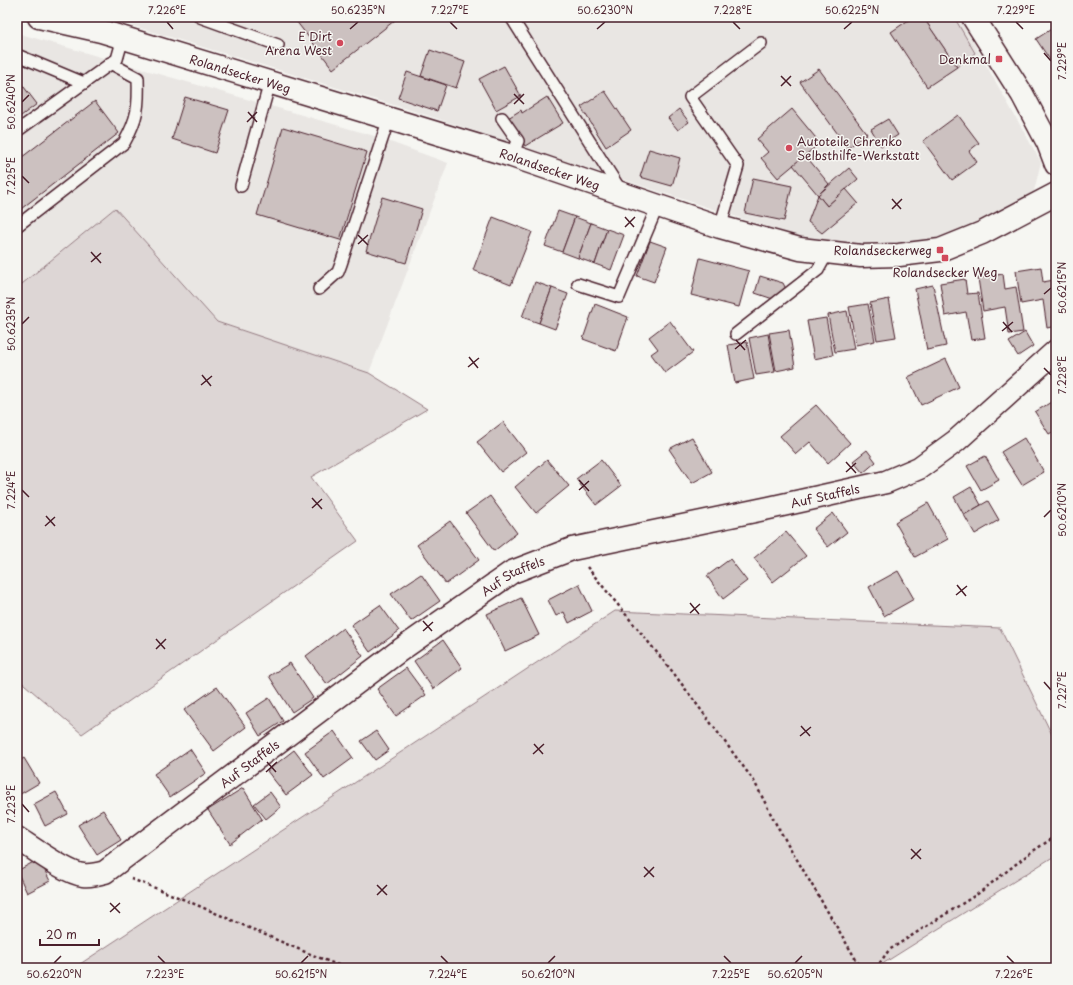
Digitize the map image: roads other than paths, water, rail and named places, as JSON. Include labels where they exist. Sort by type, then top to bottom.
[{"type":"street","name":"Rolandsecker Weg","points":[[40,17],[123,38],[388,118],[512,156],[720,227],[800,249],[861,256],[899,255],[940,250],[982,233],[1056,194]]},
{"type":"street","points":[[973,17],[1022,94],[1048,143],[1056,164]]},
{"type":"street","name":"Auf Staffels","points":[[17,838],[71,871],[82,875],[93,875],[105,872],[399,651],[512,572],[572,549],[886,482],[919,468],[956,441],[1056,351]]},
{"type":"lane","points":[[200,17],[278,45]]},
{"type":"lane","points":[[511,17],[623,193]]},
{"type":"lane","points":[[17,131],[117,59],[123,38]]},
{"type":"lane","points":[[720,227],[738,166],[690,97],[761,43]]},
{"type":"lane","points":[[17,55],[24,56],[84,83]]},
{"type":"lane","points":[[17,226],[124,143],[134,126],[139,104],[138,78],[110,63]]},
{"type":"lane","points":[[242,186],[270,82]]},
{"type":"lane","points":[[319,289],[338,272],[388,118]]},
{"type":"lane","points":[[502,118],[518,141],[512,156]]},
{"type":"lane","points":[[578,284],[619,297],[658,205]]},
{"type":"lane","points":[[736,334],[818,270],[828,252]]},
{"type":"place","name":"E Dirt Arena West","points":[[340,43]]},
{"type":"place","name":"Denkmal","points":[[999,59]]},
{"type":"place","name":"Autoteile Chrenko Selbsthilfe-Werkstatt","points":[[789,148]]},
{"type":"place","name":"Rolandseckerweg","points":[[940,250]]},
{"type":"place","name":"Rolandsecker Weg","points":[[945,258]]}]
